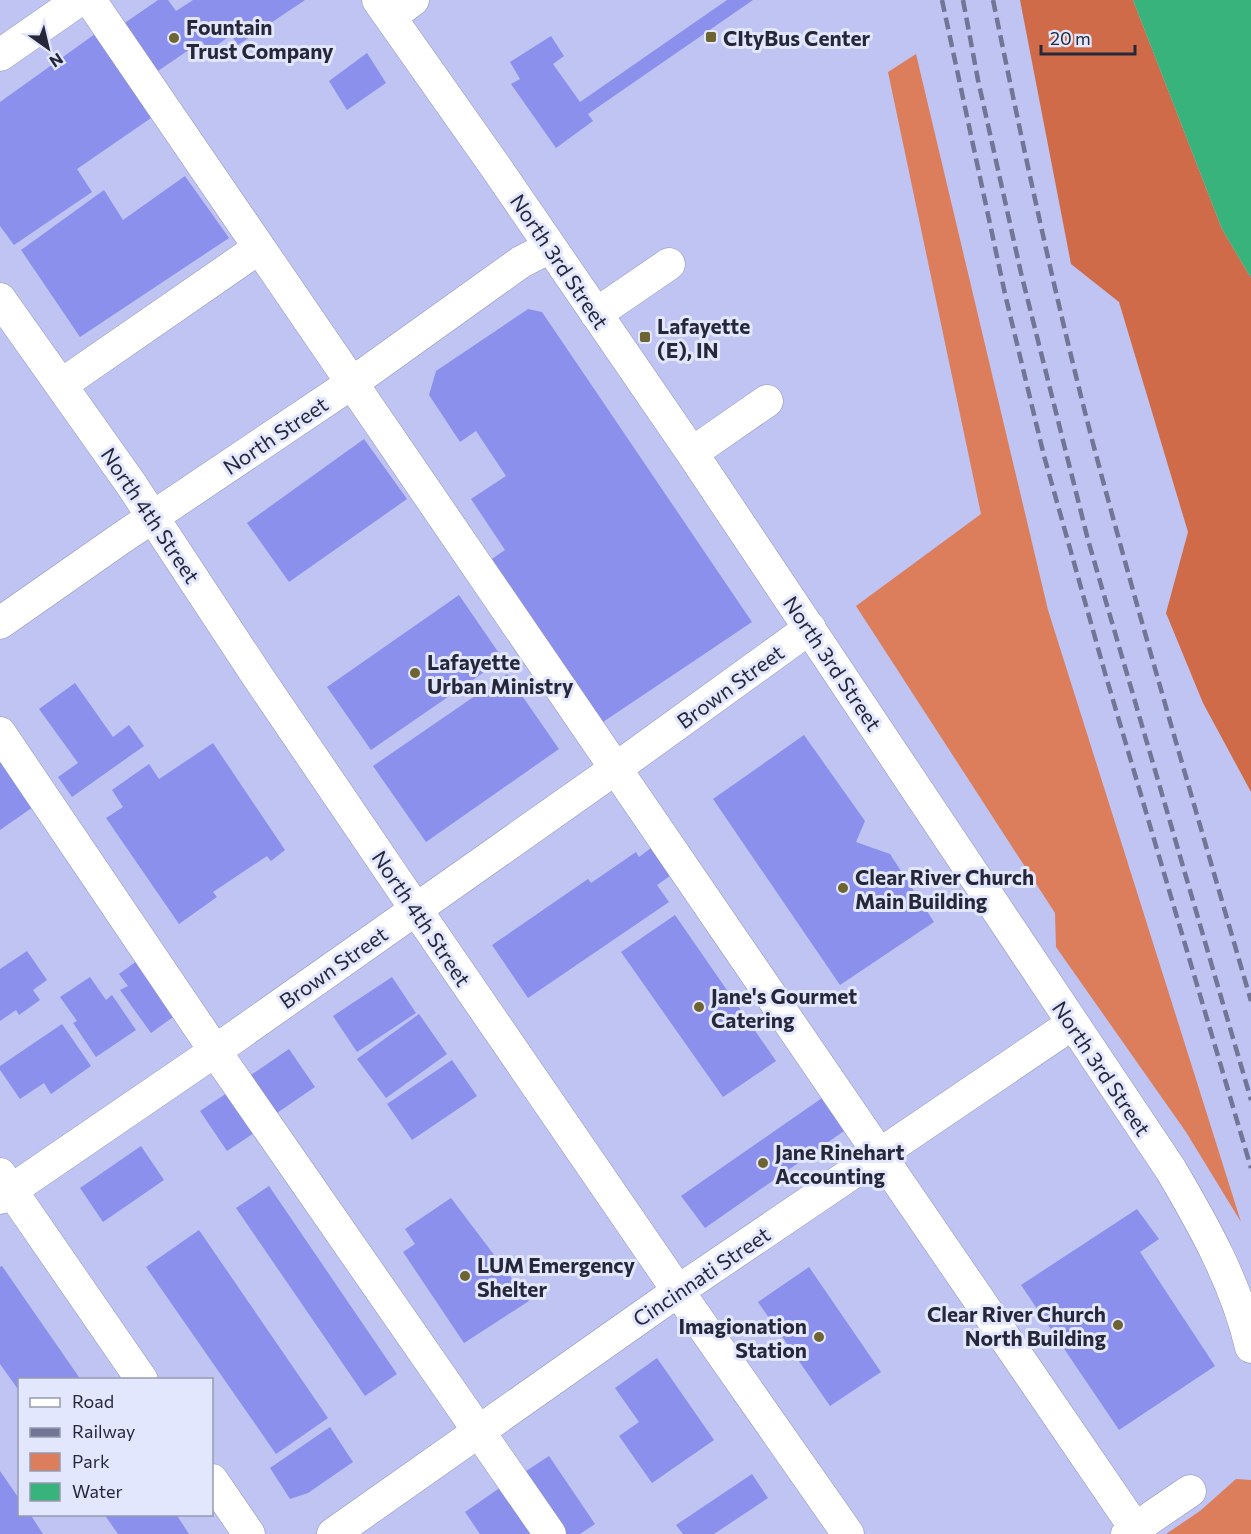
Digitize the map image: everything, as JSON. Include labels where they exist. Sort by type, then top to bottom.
[{"type":"street","points":[[0,55],[79,0]]},
{"type":"street","points":[[90,0],[879,1155],[1131,1531],[1190,1491]]},
{"type":"street","name":"North 3rd Street","points":[[394,6],[426,69],[692,453],[1072,1024],[1172,1170],[1212,1242],[1244,1318],[1251,1347]]},
{"type":"street","name":"North Street","points":[[0,623],[352,383],[521,262],[550,247]]},
{"type":"street","points":[[61,385],[259,248]]},
{"type":"street","points":[[596,314],[669,264]]},
{"type":"street","name":"North 4th Street","points":[[3,311],[61,385],[153,517],[256,674],[415,908],[848,1534]]},
{"type":"street","points":[[692,453],[767,401]]},
{"type":"street","name":"Brown Street","points":[[4,1187],[215,1051],[615,769],[810,628]]},
{"type":"street","points":[[0,733],[215,1051],[550,1534]]},
{"type":"street","name":"Cincinnati Street","points":[[333,1534],[678,1291],[1072,1024]]},
{"type":"street","points":[[4,1187],[141,1378]]},
{"type":"street","points":[[213,1481],[249,1534]]},
{"type":"green space","points":[[916,54],[1048,610],[1241,1222],[1186,1132],[1056,947],[1055,913],[856,606],[981,514],[888,72]]},
{"type":"green space","points":[[1236,1479],[1251,1480],[1251,1534],[1166,1534],[1200,1511]]},
{"type":"shaded area","points":[[1020,0],[1133,0],[1222,229],[1251,278],[1251,792],[1203,703],[1166,613],[1188,532],[1119,302],[1071,264]]},
{"type":"water","points":[[1133,0],[1251,0],[1251,278],[1222,229]]},
{"type":"building","name":"Fountain Trust Company","points":[[158,0],[168,0],[176,11],[193,0],[305,0],[238,45],[231,35],[209,51],[202,41],[149,77],[116,29]]},
{"type":"building","points":[[727,0],[753,0],[588,114],[593,121],[556,148],[511,84],[520,79],[510,62],[551,36],[564,56],[553,64],[580,102]]},
{"type":"building","points":[[95,34],[151,118],[77,169],[92,192],[14,245],[0,226],[0,102]]},
{"type":"building","points":[[367,53],[386,83],[347,110],[329,81]]},
{"type":"building","points":[[185,176],[229,238],[80,337],[21,250],[104,190],[123,220]]},
{"type":"building","points":[[528,309],[542,312],[752,622],[597,726],[483,565],[505,550],[471,499],[506,476],[476,431],[460,442],[429,395],[436,371]]},
{"type":"building","points":[[364,439],[407,499],[289,582],[247,523]]},
{"type":"building","name":"Lafayette Urban Ministry","points":[[459,595],[503,659],[371,750],[327,687]]},
{"type":"building","points":[[507,674],[559,749],[426,842],[373,766]]},
{"type":"building","points":[[75,683],[113,737],[129,725],[144,746],[72,797],[58,777],[78,763],[39,709]]},
{"type":"building","name":"Clear River Church Main Building","points":[[804,735],[865,821],[856,842],[890,854],[934,922],[840,985],[713,799]]},
{"type":"building","points":[[213,743],[285,850],[271,861],[267,856],[213,892],[217,897],[179,924],[106,818],[123,807],[112,790],[149,764],[159,779]]},
{"type":"building","points":[[0,754],[36,805],[0,830]]},
{"type":"building","points":[[651,848],[670,876],[657,885],[669,902],[528,998],[492,945],[588,879],[591,883],[636,852],[639,857]]},
{"type":"building","name":"Jane's Gourmet Catering","points":[[675,915],[776,1061],[723,1097],[621,952]]},
{"type":"building","points":[[27,951],[47,980],[33,990],[40,1000],[19,1015],[16,1010],[0,1021],[0,969]]},
{"type":"building","points":[[141,958],[180,1012],[151,1033],[120,990],[128,986],[119,974]]},
{"type":"building","points":[[90,977],[106,1000],[112,995],[136,1030],[96,1057],[73,1023],[77,1021],[60,997]]},
{"type":"building","points":[[392,977],[416,1013],[357,1052],[333,1016]]},
{"type":"building","points":[[419,1014],[447,1054],[386,1098],[357,1059]]},
{"type":"building","points":[[62,1024],[91,1066],[51,1094],[44,1083],[20,1099],[0,1070],[0,1066]]},
{"type":"building","points":[[289,1049],[315,1087],[274,1115],[248,1077]]},
{"type":"building","points":[[452,1060],[477,1096],[412,1140],[387,1104]]},
{"type":"building","points":[[233,1089],[260,1129],[227,1151],[200,1111]]},
{"type":"building","name":"Jane Rinehart Accounting","points":[[822,1098],[844,1131],[705,1228],[681,1196]]},
{"type":"building","points":[[141,1146],[164,1180],[103,1222],[80,1188]]},
{"type":"building","points":[[269,1186],[397,1374],[365,1396],[236,1208]]},
{"type":"building","name":"LUM Emergency Shelter","points":[[451,1198],[529,1301],[464,1343],[403,1252],[415,1244],[405,1229]]},
{"type":"building","name":"Clear River Church North Building","points":[[1137,1209],[1159,1239],[1140,1252],[1215,1366],[1119,1430],[1021,1285]]},
{"type":"building","points":[[199,1230],[328,1418],[276,1454],[146,1267]]},
{"type":"building","points":[[2,1266],[80,1378],[18,1378],[18,1389],[0,1364],[0,1267]]},
{"type":"building","name":"Imagionation Station","points":[[809,1267],[881,1372],[830,1406],[758,1302]]},
{"type":"building","points":[[657,1358],[714,1440],[652,1483],[619,1436],[639,1422],[615,1388]]},
{"type":"building","points":[[330,1427],[353,1462],[308,1493],[290,1499],[270,1468]]},
{"type":"building","points":[[549,1456],[595,1524],[580,1534],[560,1534],[520,1475]]},
{"type":"building","points":[[0,1471],[18,1497],[18,1516],[31,1516],[43,1534],[0,1534]]},
{"type":"building","points":[[752,1474],[768,1498],[714,1534],[683,1534],[676,1525]]},
{"type":"building","points":[[501,1487],[533,1534],[480,1534],[465,1512]]},
{"type":"building","points":[[105,1516],[177,1516],[189,1534],[118,1534]]},
{"type":"railway","points":[[942,0],[1005,294],[1044,456],[1105,673],[1251,1168]]},
{"type":"railway","points":[[963,0],[978,80],[1021,273],[1088,540],[1251,1100]]},
{"type":"railway","points":[[993,0],[1041,226],[1095,451],[1251,1001]]},
{"type":"place","name":"CItyBus Center","points":[[711,37]]},
{"type":"place","name":"Fountain Trust Company","points":[[174,38]]},
{"type":"place","name":"Lafayette (E), IN","points":[[645,337]]},
{"type":"place","name":"Lafayette Urban Ministry","points":[[415,673]]},
{"type":"place","name":"Clear River Church Main Building","points":[[843,888]]},
{"type":"place","name":"Jane's Gourmet Catering","points":[[699,1007]]},
{"type":"place","name":"Jane Rinehart Accounting","points":[[763,1163]]},
{"type":"place","name":"LUM Emergency Shelter","points":[[465,1276]]},
{"type":"place","name":"Clear River Church North Building","points":[[1118,1325]]},
{"type":"place","name":"Imagionation Station","points":[[819,1337]]}]
